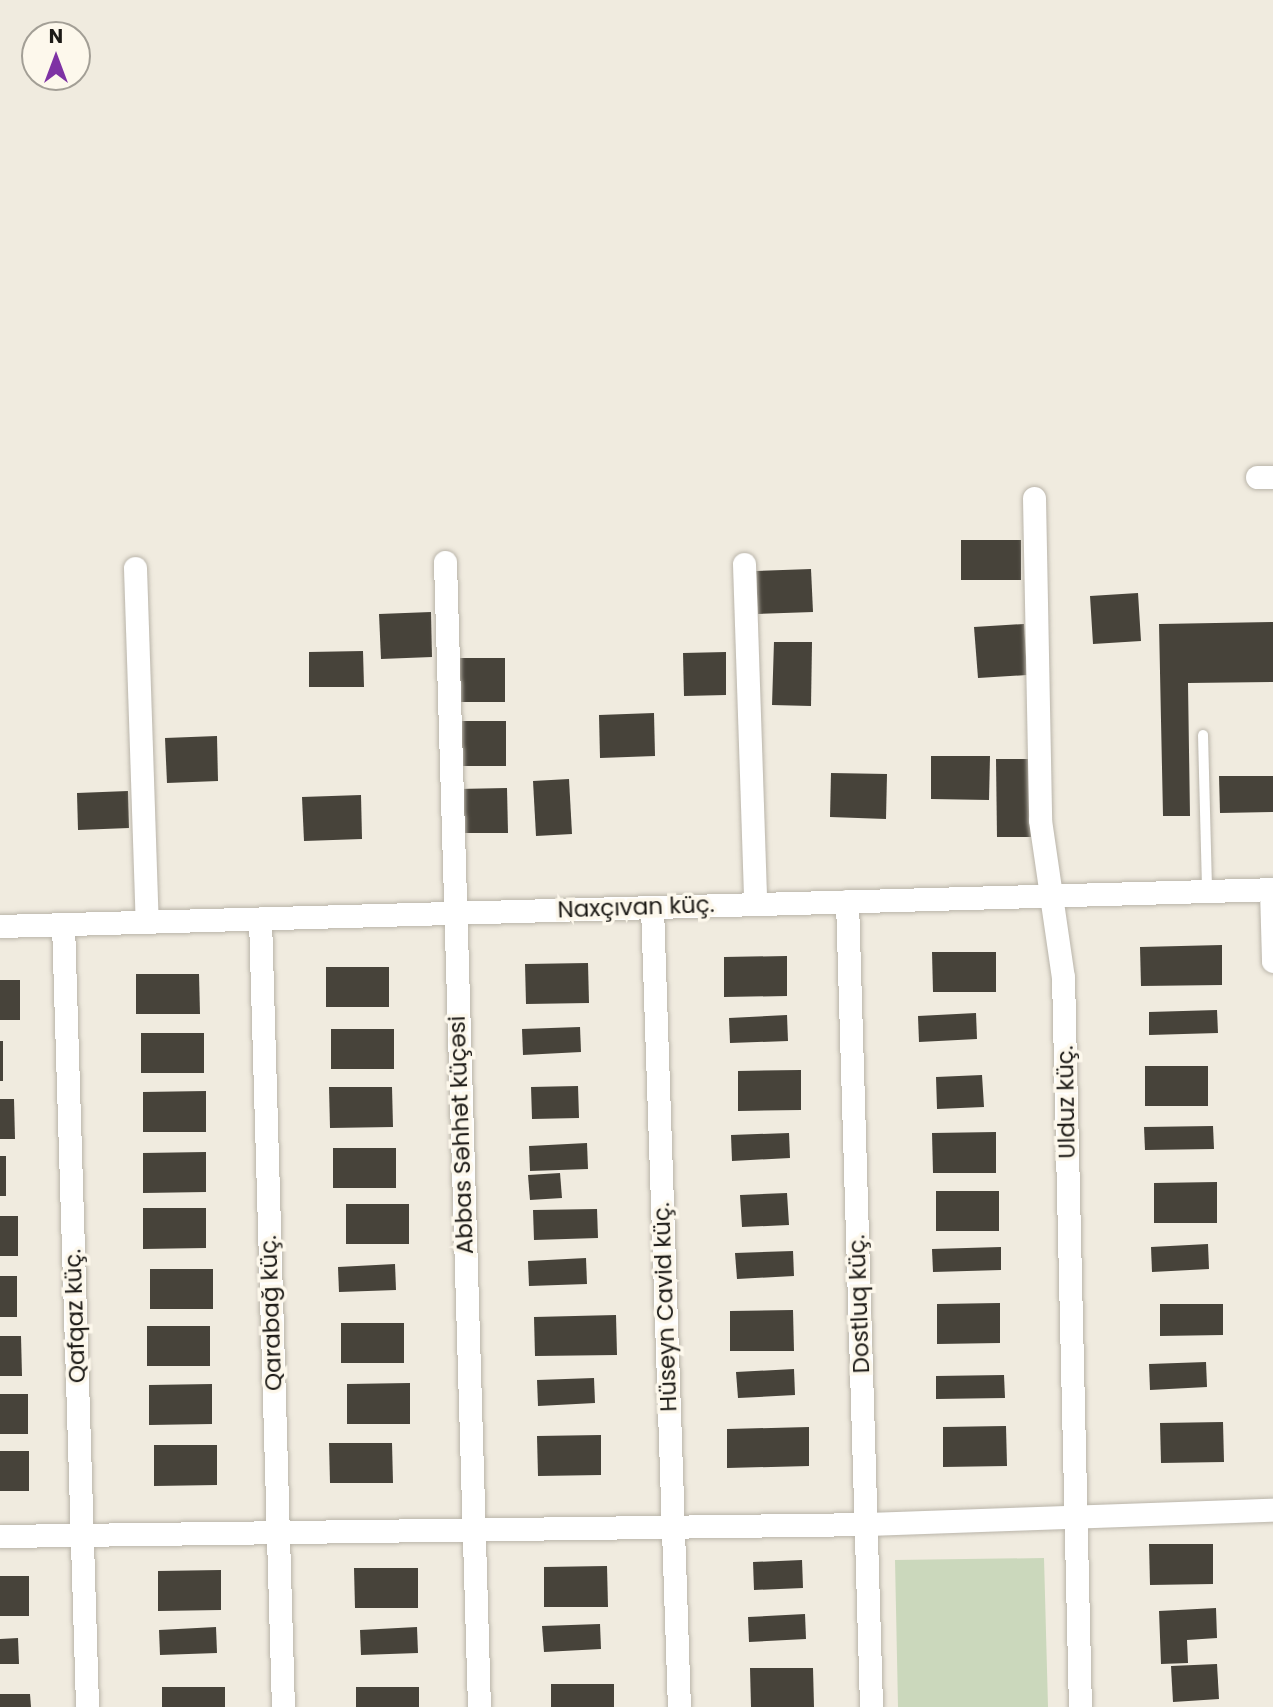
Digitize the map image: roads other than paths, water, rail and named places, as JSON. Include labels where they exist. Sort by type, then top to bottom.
[{"type":"street","name":"Ulduz küç.","points":[[1034,498],[1040,820],[1063,977],[1080,1707]]},
{"type":"street","name":"Abbas Səhhət küçəsi","points":[[445,562],[479,1707]]},
{"type":"street","points":[[744,564],[754,903]]},
{"type":"street","points":[[135,568],[147,922]]},
{"type":"street","name":"Naxçıvan küç.","points":[[0,926],[1272,889]]},
{"type":"street","points":[[1272,889],[1273,961]]},
{"type":"street","name":"Dostluq küç.","points":[[847,901],[871,1707]]},
{"type":"street","name":"Hüseyn Cavid küç.","points":[[652,907],[679,1707]]},
{"type":"street","name":"Qarabağ küç.","points":[[260,919],[283,1707]]},
{"type":"street","name":"Qafqaz küç.","points":[[63,925],[87,1707]]},
{"type":"street","points":[[0,1536],[865,1524],[1273,1510]]},
{"type":"lane","points":[[1203,735],[1207,891]]}]
